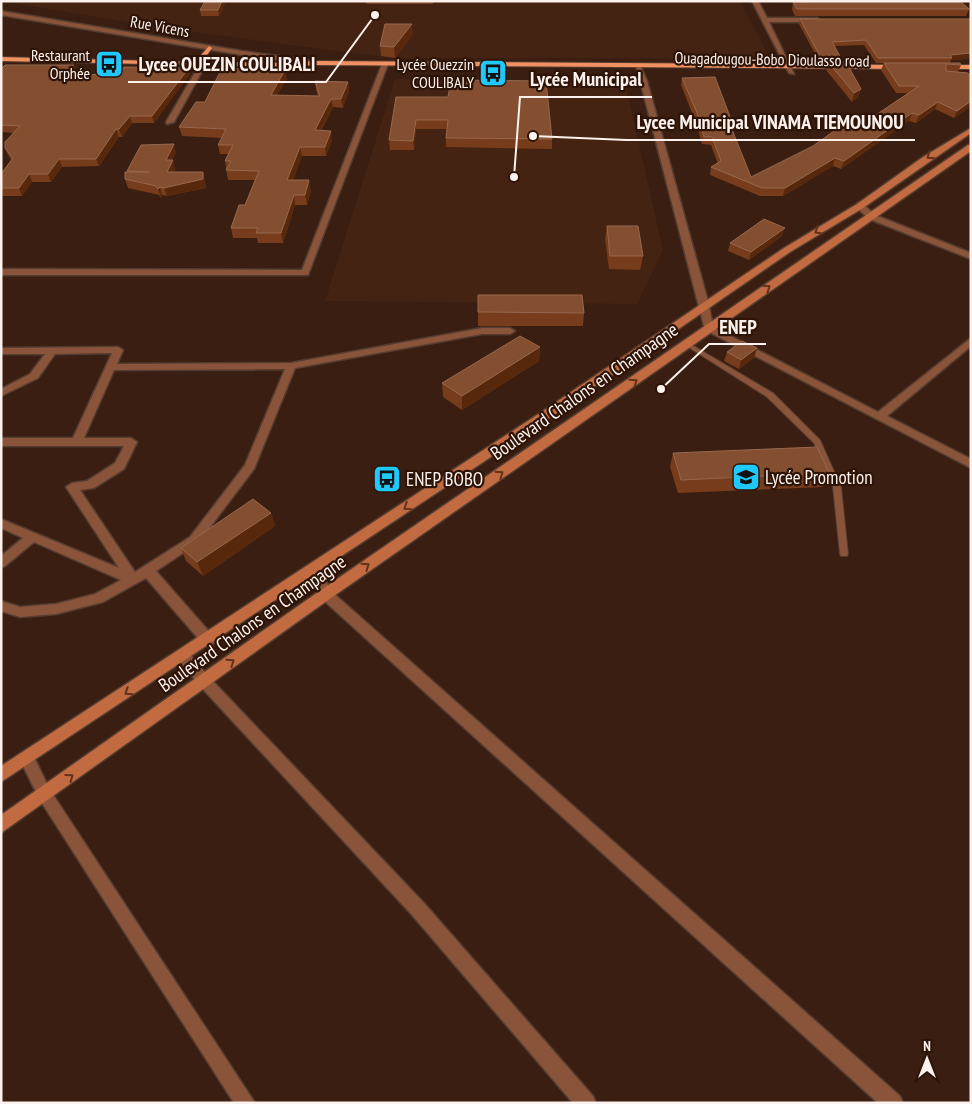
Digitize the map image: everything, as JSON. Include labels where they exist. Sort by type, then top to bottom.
[{"type":"highway","points":[[200,64],[209,48]]},
{"type":"highway","points":[[1,59],[292,65]]},
{"type":"highway","name":"Ouagadougou-Bobo Dioulasso road","points":[[292,65],[315,63],[385,67]]},
{"type":"highway","name":"Ouagadougou-Bobo Dioulasso road","points":[[292,65],[313,68],[790,70],[902,74]]},
{"type":"highway","points":[[930,67],[971,66]]},
{"type":"highway","name":"Ouagadougou-Bobo Dioulasso road","points":[[790,70],[911,67]]},
{"type":"highway","points":[[955,76],[939,74],[971,74]]},
{"type":"main road","name":"Boulevard Chalons en Champagne","points":[[1,775],[184,656],[546,414],[704,305],[787,250],[860,206],[971,130]]},
{"type":"main road","name":"Boulevard Chalons en Champagne","points":[[1,825],[326,594],[971,147]]},
{"type":"street","points":[[755,1],[790,70]]},
{"type":"street","name":"Rue Vicens","points":[[1,13],[209,48],[315,63]]},
{"type":"street","points":[[765,20],[824,20]]},
{"type":"street","points":[[170,122],[200,64]]},
{"type":"street","points":[[1,272],[305,273],[385,67]]},
{"type":"street","points":[[639,69],[704,305],[708,328],[971,464]]},
{"type":"street","points":[[860,206],[872,217],[971,256]]},
{"type":"street","points":[[111,367],[291,366],[482,331],[510,331]]},
{"type":"street","points":[[880,416],[971,341]]},
{"type":"street","points":[[1,350],[118,350],[77,442]]},
{"type":"street","points":[[1,393],[34,376],[53,350]]},
{"type":"street","points":[[1,606],[20,612],[56,609],[98,598],[132,580],[194,540],[250,466],[291,366]]},
{"type":"street","points":[[1,442],[131,442],[120,466],[90,485],[72,487],[132,580]]},
{"type":"street","points":[[1,523],[132,580]]},
{"type":"street","points":[[1,563],[33,536]]},
{"type":"street","points":[[314,568],[326,594],[893,1103]]},
{"type":"street","points":[[147,570],[208,640]]},
{"type":"street","points":[[184,656],[204,681],[418,909],[586,1103]]},
{"type":"street","points":[[27,758],[45,795],[245,1103]]},
{"type":"lane","points":[[687,344],[770,395],[817,442],[837,487],[844,554]]},
{"type":"shaded area","points":[[1,1],[740,1],[770,58],[391,58],[156,27]]},
{"type":"shaded area","points":[[395,79],[625,82],[663,250],[637,304],[325,301]]},
{"type":"building","points":[[205,1],[222,1],[218,10],[200,10]]},
{"type":"building","points":[[960,1],[969,9],[797,9],[793,2]]},
{"type":"building","points":[[800,19],[971,19],[971,53],[950,55],[952,58],[878,58],[866,40],[832,42],[841,58],[821,58]]},
{"type":"building","points":[[385,24],[412,24],[394,47],[380,46]]},
{"type":"building","points":[[828,62],[846,62],[861,89],[854,93]]},
{"type":"building","points":[[884,63],[960,63],[961,65],[946,64],[946,71],[968,73],[971,76],[971,101],[957,111],[938,102],[919,115],[912,113],[844,161],[835,158],[785,188],[762,188],[711,167],[721,161],[712,137],[704,137],[698,115],[682,78],[715,77],[732,122],[729,122],[751,177],[813,146],[848,121],[861,125],[919,86],[899,86]]},
{"type":"building","points":[[5,65],[74,65],[65,74],[118,75],[124,67],[189,68],[152,116],[130,116],[119,129],[116,129],[96,159],[59,159],[48,174],[29,174],[19,188],[1,188],[1,174],[13,158],[5,148],[5,142],[20,126],[1,125],[1,69]]},
{"type":"building","points":[[222,68],[285,70],[271,95],[320,96],[315,81],[348,82],[341,99],[331,99],[315,130],[331,131],[325,147],[300,147],[287,180],[309,180],[305,195],[294,195],[281,233],[256,233],[258,228],[231,228],[239,205],[245,205],[259,171],[226,170],[231,161],[225,161],[233,145],[218,145],[226,129],[179,127],[196,102],[205,102]]},
{"type":"building","points":[[451,80],[546,81],[552,139],[446,138],[448,120],[416,120],[413,141],[389,140],[396,97],[448,97]]},
{"type":"building","points":[[174,144],[166,160],[173,160],[167,172],[203,172],[203,179],[164,188],[160,187],[158,189],[156,186],[125,179],[125,172],[149,172],[127,171],[141,145]]},
{"type":"building","points":[[764,219],[785,228],[751,252],[730,243]]},
{"type":"building","points":[[607,226],[638,226],[643,256],[610,256]]},
{"type":"building","points":[[478,295],[582,295],[584,313],[478,312]]},
{"type":"building","points":[[520,336],[540,347],[462,396],[442,383]]},
{"type":"building","points":[[742,341],[757,348],[741,360],[727,352]]},
{"type":"building","points":[[817,447],[829,473],[681,480],[673,453]]},
{"type":"building","points":[[253,499],[271,513],[197,562],[181,548]]},
{"type":"place","name":"Lycee OUEZIN COULIBALI","points":[[375,15]]},
{"type":"place","name":"Restaurant Orphée","points":[[109,64]]},
{"type":"place","name":"Lycée Ouezzin COULIBALY","points":[[493,73]]},
{"type":"place","name":"Lycee Municipal VINAMA TIEMOUNOU","points":[[533,136]]},
{"type":"place","name":"Lycée Municipal","points":[[514,177]]},
{"type":"place","name":"ENEP","points":[[661,389]]},
{"type":"place","name":"Lycée Promotion","points":[[746,477]]},
{"type":"place","name":"ENEP BOBO","points":[[387,479]]}]
